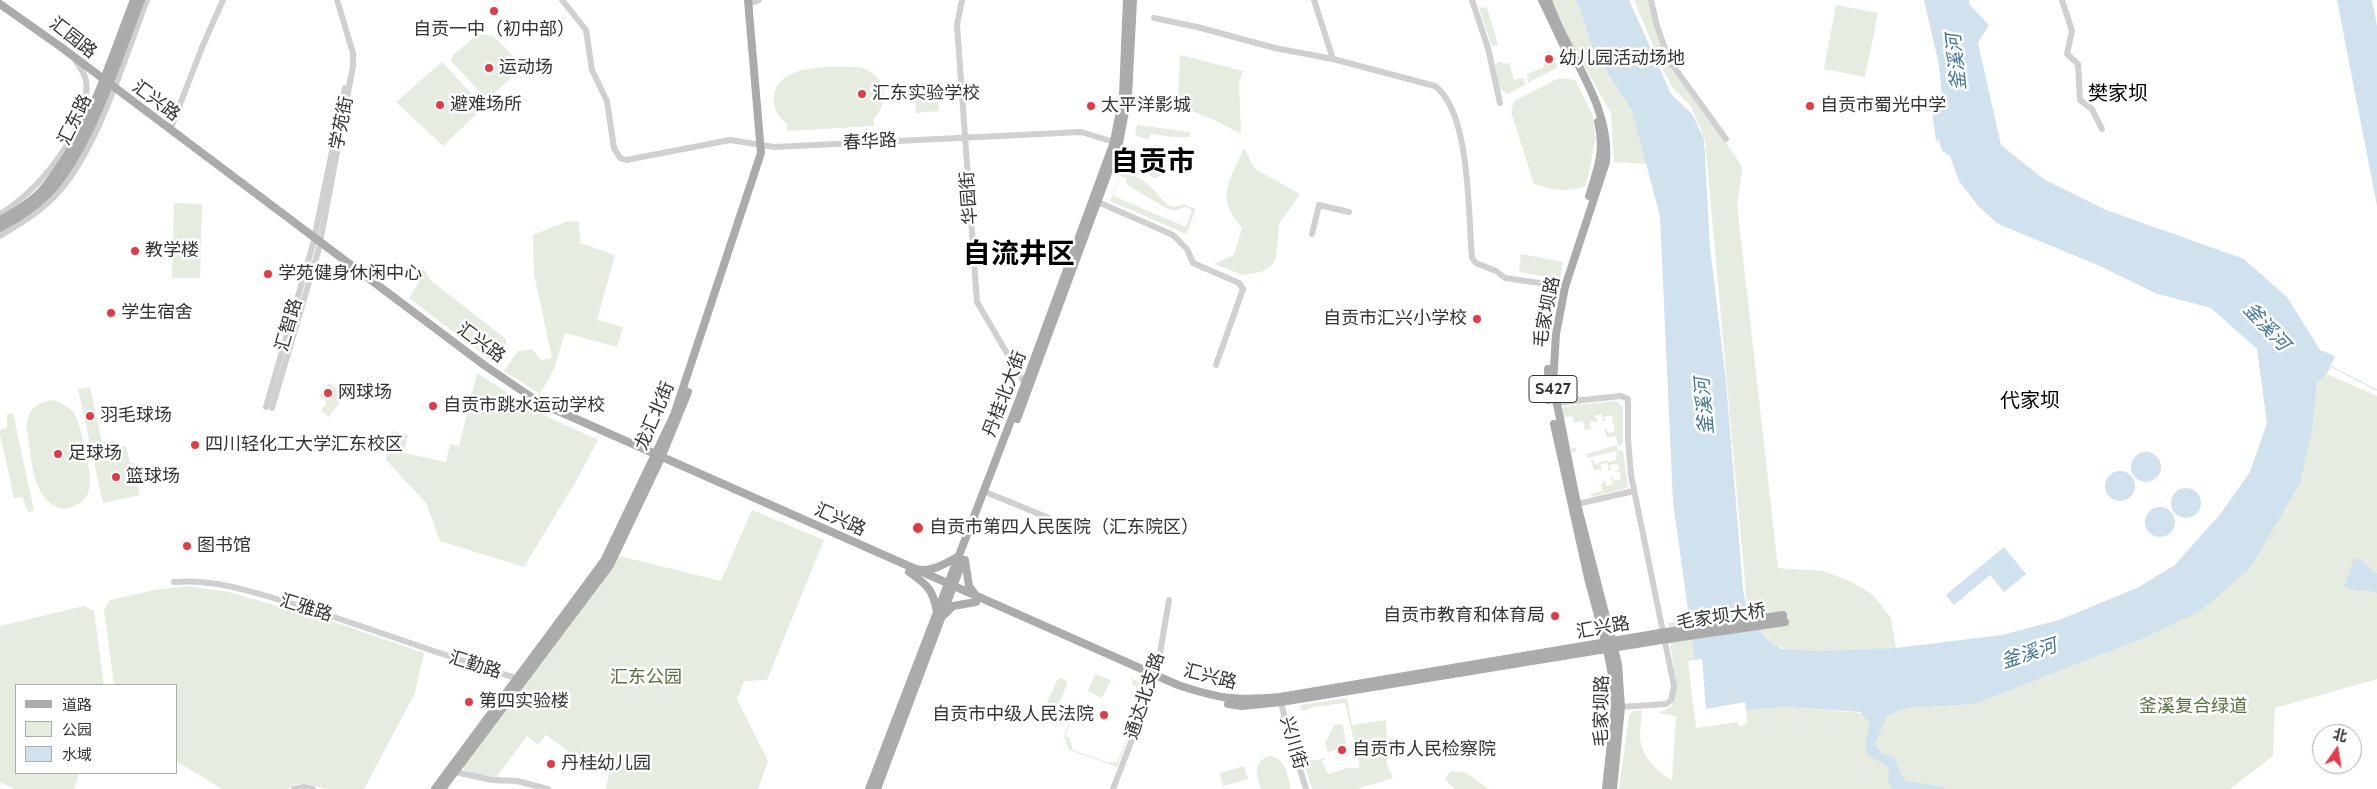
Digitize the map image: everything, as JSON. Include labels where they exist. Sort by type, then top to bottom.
[{"type":"main road","name":"汇东路","points":[[0,220],[18,210],[42,190],[79,137],[107,86],[134,0]]},
{"type":"main road","name":"汇东路","points":[[0,228],[22,216],[48,195],[86,138],[142,0]]},
{"type":"main road","name":"丹桂北大街","points":[[869,789],[950,588],[1114,142],[1123,95],[1127,0]]},
{"type":"main road","name":"丹桂北大街","points":[[962,556],[988,494],[1119,143],[1128,96],[1133,0]]},
{"type":"main road","name":"毛家坝路","points":[[1542,0],[1596,115],[1602,145],[1600,161],[1560,286],[1551,333],[1547,384],[1580,542],[1621,686],[1621,707],[1613,789]]},
{"type":"main road","name":"毛家坝路","points":[[1548,0],[1600,113],[1607,146],[1606,162],[1565,287],[1552,364],[1555,403],[1610,645],[1615,706],[1606,789]]},
{"type":"main road","name":"龙汇北街","points":[[435,789],[604,561],[683,409],[761,168],[764,146],[753,2]]},
{"type":"main road","name":"汇园路","points":[[0,4],[73,57],[107,86]]},
{"type":"main road","name":"汇兴路","points":[[107,86],[170,130],[317,243],[484,365],[540,403],[657,458],[909,570]]},
{"type":"main road","points":[[107,86],[317,243]]},
{"type":"main road","name":"龙汇北街","points":[[442,789],[610,565],[657,458]]},
{"type":"main road","points":[[962,556],[969,586],[976,600],[953,606],[940,614],[933,593],[909,570],[944,566],[962,556]]},
{"type":"main road","points":[[909,570],[950,588]]},
{"type":"main road","name":"汇兴路","points":[[950,588],[1155,679],[1225,699],[1280,700],[1661,637]]},
{"type":"main road","name":"丹桂北大街","points":[[877,789],[940,614]]},
{"type":"main road","name":"毛家坝大桥","points":[[1661,637],[1784,619]]},
{"type":"street","points":[[0,236],[23,222],[53,198],[77,166],[91,141],[107,86],[148,0]]},
{"type":"street","points":[[170,130],[223,0]]},
{"type":"street","name":"学苑街","points":[[317,243],[350,64],[349,52],[333,0]]},
{"type":"street","name":"学苑街","points":[[317,243],[353,66],[353,53],[337,0]]},
{"type":"street","name":"春华路","points":[[562,0],[586,30],[592,70],[608,101],[614,148],[620,158],[626,160],[730,140],[764,146],[1081,132],[1114,142]]},
{"type":"street","name":"华园街","points":[[962,0],[957,24],[977,302],[1025,384]]},
{"type":"street","points":[[1314,0],[1333,59]]},
{"type":"street","points":[[1472,0],[1488,48],[1500,103]]},
{"type":"street","points":[[1651,0],[1657,26],[1669,60],[1726,139]]},
{"type":"street","points":[[2062,0],[2072,31],[2067,54],[2078,64],[2080,100],[2092,108],[2102,129]]},
{"type":"street","points":[[1154,18],[1426,82],[1443,92],[1460,135],[1470,206],[1472,258],[1476,263],[1496,271],[1504,278],[1560,286]]},
{"type":"street","points":[[0,214],[13,207],[36,187],[55,162],[73,133],[86,102],[87,90],[86,79],[73,57]]},
{"type":"street","points":[[1098,202],[1173,235],[1187,249],[1193,264],[1239,283],[1243,289],[1216,365]]},
{"type":"street","points":[[1312,234],[1319,205],[1349,212]]},
{"type":"street","name":"汇智路","points":[[269,408],[317,243]]},
{"type":"street","points":[[1555,403],[1621,396],[1628,399],[1629,456],[1634,491],[1674,686],[1671,700],[1666,704],[1621,707]]},
{"type":"street","points":[[1577,504],[1634,491]]},
{"type":"street","points":[[988,494],[1071,527]]},
{"type":"street","name":"汇雅路","points":[[174,582],[213,582],[240,588],[343,619],[433,652]]},
{"type":"street","name":"通达北支路","points":[[1113,789],[1155,679],[1170,600]]},
{"type":"street","name":"汇勤路","points":[[433,652],[516,678]]},
{"type":"street","name":"兴川街","points":[[1280,700],[1306,789]]},
{"type":"street","points":[[455,772],[492,780],[517,781],[548,789]]},
{"type":"street","points":[[294,789],[304,787],[313,789]]},
{"type":"green space","points":[[1552,0],[1575,0],[1578,4],[1593,50],[1632,111],[1648,164],[1614,162],[1611,113],[1571,43]]},
{"type":"green space","points":[[1634,0],[1649,0],[1664,51],[1741,165],[1742,172],[1737,204],[1778,568],[1823,571],[1852,582],[1873,595],[1891,618],[1896,648],[1835,651],[1788,649],[1770,641],[1748,615],[1705,140],[1691,106],[1674,89],[1665,74]]},
{"type":"green space","points":[[1836,5],[1878,13],[1865,77],[1824,69]]},
{"type":"green space","points":[[1487,7],[1498,45],[1494,46],[1491,44],[1479,8]]},
{"type":"green space","name":"运动场","points":[[478,34],[493,36],[521,64],[519,71],[490,97],[484,96],[451,61],[452,56]]},
{"type":"green space","name":"幼儿园活动场地","points":[[1548,50],[1558,67],[1528,83],[1527,74],[1543,68]]},
{"type":"green space","points":[[1180,55],[1243,71],[1239,82],[1241,134],[1178,105]]},
{"type":"green space","points":[[1502,61],[1503,64],[1509,63],[1514,80],[1524,78],[1525,85],[1507,94],[1500,89],[1495,64]]},
{"type":"green space","name":"避难场所","points":[[442,62],[484,107],[443,146],[396,102]]},
{"type":"green space","points":[[858,67],[874,74],[883,88],[883,104],[873,119],[875,126],[787,131],[787,124],[781,119],[774,105],[777,86],[784,78],[807,69]]},
{"type":"green space","points":[[1559,78],[1575,80],[1593,116],[1595,142],[1586,186],[1566,190],[1547,188],[1534,184],[1511,112],[1514,101]]},
{"type":"green space","points":[[938,97],[939,111],[916,113],[915,99]]},
{"type":"green space","points":[[1137,125],[1190,132],[1190,137],[1151,134],[1148,140],[1135,135]]},
{"type":"green space","points":[[1154,144],[1167,147],[1169,151],[1160,176],[1155,178],[1145,174],[1142,170]]},
{"type":"green space","points":[[1244,148],[1255,169],[1300,194],[1279,224],[1276,258],[1272,265],[1261,272],[1243,275],[1214,264],[1234,255],[1242,228],[1233,217],[1229,207],[1227,189]]},
{"type":"green space","points":[[1125,169],[1149,185],[1166,204],[1175,207],[1184,204],[1196,209],[1186,234],[1110,201],[1122,170]],"holes":[[[1120,176],[1126,178],[1126,184],[1166,208],[1174,211],[1185,207],[1192,210],[1186,227],[1113,196]]]},
{"type":"green space","points":[[174,203],[202,204],[200,278],[172,278]]},
{"type":"green space","points":[[568,221],[579,222],[580,243],[615,255],[597,320],[623,327],[617,347],[565,333],[554,369],[540,394],[504,371],[518,351],[532,349],[541,360],[552,358],[534,274],[533,235]]},
{"type":"green space","points":[[1521,254],[1563,262],[1560,279],[1519,272]]},
{"type":"green space","points":[[422,266],[430,280],[506,339],[505,352],[496,364],[409,298],[417,286]]},
{"type":"green space","points":[[477,373],[535,411],[598,440],[575,483],[524,567],[440,541],[426,503],[386,460],[392,431],[408,435],[404,453],[446,462],[450,444],[459,446]]},
{"type":"green space","name":"釜溪复合绿道","points":[[2327,374],[2377,396],[2377,679],[2275,708],[2273,756],[2230,789],[1619,789],[1629,716],[1633,711],[1642,710],[1640,740],[1644,752],[1653,765],[1672,780],[1676,716],[1659,713],[1672,706],[1676,688],[1668,623],[1691,620],[1695,660],[1688,661],[1696,728],[1738,722],[1738,726],[1747,724],[1746,710],[1784,707],[1887,715],[1909,708],[1975,704],[2144,638],[2199,612],[2313,425],[2317,383]]},
{"type":"green space","points":[[342,382],[350,388],[329,417],[321,411],[327,402],[319,396],[329,383],[337,389]]},
{"type":"green space","points":[[90,387],[102,442],[115,440],[116,447],[126,446],[130,463],[133,463],[140,495],[103,503],[78,389]]},
{"type":"green space","name":"足球场","points":[[51,400],[60,402],[74,412],[83,441],[90,477],[90,486],[84,499],[79,504],[66,509],[54,506],[40,490],[32,466],[27,431],[29,414],[32,410],[40,404]]},
{"type":"green space","points":[[1616,401],[1623,407],[1623,444],[1617,446],[1618,451],[1623,451],[1628,486],[1624,489],[1591,497],[1591,494],[1602,491],[1601,484],[1604,479],[1606,486],[1613,484],[1610,477],[1614,481],[1621,479],[1620,472],[1614,472],[1619,470],[1618,463],[1610,465],[1611,470],[1608,470],[1608,463],[1601,464],[1602,472],[1600,469],[1594,470],[1591,460],[1593,459],[1595,464],[1607,460],[1608,462],[1616,460],[1617,451],[1587,458],[1586,454],[1618,445],[1616,436],[1607,438],[1604,429],[1608,433],[1615,431],[1614,424],[1609,423],[1613,422],[1612,415],[1604,417],[1605,421],[1603,422],[1602,414],[1595,416],[1598,423],[1590,422],[1591,429],[1585,430],[1583,421],[1574,423],[1572,416],[1564,418],[1571,448],[1576,448],[1577,450],[1572,453],[1561,410],[1565,406]]},
{"type":"green space","points":[[13,413],[34,511],[28,512],[22,497],[14,498],[0,434],[0,430],[7,428],[7,414]]},
{"type":"green space","name":"汇东公园","points":[[752,510],[824,540],[767,680],[744,681],[737,699],[768,761],[758,789],[606,789],[610,767],[581,761],[546,735],[538,745],[527,736],[496,778],[466,772],[463,767],[619,556],[721,581]]},
{"type":"green space","points":[[188,586],[229,592],[334,622],[424,653],[415,693],[364,789],[331,789],[309,784],[298,784],[288,789],[222,789],[178,762],[178,684],[114,684],[104,609],[110,600],[154,590]]},
{"type":"green space","points":[[84,606],[94,611],[104,684],[15,684],[15,774],[79,774],[74,789],[15,789],[0,782],[0,626]]},
{"type":"green space","points":[[1095,674],[1111,680],[1102,698],[1088,691]]},
{"type":"green space","points":[[1061,678],[1067,681],[1067,684],[1056,711],[1052,712],[1046,709],[1046,705],[1057,680]]},
{"type":"green space","points":[[1130,678],[1145,685],[1147,688],[1117,767],[1069,750],[1064,736],[1085,681],[1065,736],[1069,738],[1073,750],[1109,763],[1118,761],[1144,693],[1142,689],[1132,685],[1133,682]]},
{"type":"green space","points":[[1347,698],[1352,725],[1386,720],[1388,758],[1386,763],[1393,778],[1357,789],[1312,789],[1291,721],[1294,719],[1298,723],[1298,731],[1307,760],[1318,760],[1327,757],[1322,761],[1328,774],[1351,767],[1352,769],[1360,767],[1345,703],[1314,707],[1304,711],[1300,708],[1300,705]]},
{"type":"green space","points":[[1340,724],[1343,726],[1346,743],[1328,753],[1325,743],[1334,725]]},
{"type":"green space","points":[[1269,756],[1275,757],[1282,763],[1291,789],[1261,789],[1257,770],[1260,762]]},
{"type":"green space","points":[[1244,766],[1248,779],[1223,786],[1220,773]]},
{"type":"green space","points":[[1451,771],[1467,773],[1489,789],[1455,789],[1445,779]]},
{"type":"water","name":"釜溪河","points":[[1575,0],[1629,0],[1671,94],[1692,114],[1704,139],[1710,248],[1726,382],[1743,589],[1748,615],[1767,639],[1782,649],[1818,651],[1896,648],[2002,635],[2059,620],[2137,588],[2175,565],[2221,513],[2250,472],[2267,423],[2257,349],[2211,308],[2155,293],[2100,266],[1998,224],[1979,207],[1959,181],[1950,156],[1942,151],[1939,140],[1936,141],[1932,111],[1925,111],[1925,103],[1939,100],[1942,96],[1939,65],[1924,0],[1969,0],[1969,4],[1989,25],[1978,43],[2001,145],[2045,180],[2106,210],[2244,259],[2287,297],[2320,350],[2335,356],[2327,374],[2317,383],[2313,425],[2300,483],[2251,567],[2199,612],[2144,638],[1975,704],[1909,708],[1887,715],[1875,744],[1881,753],[1895,758],[1904,781],[1940,786],[1948,789],[1892,789],[1888,779],[1889,767],[1866,754],[1865,743],[1870,724],[1861,712],[1784,707],[1746,710],[1745,702],[1706,709],[1702,659],[1695,660],[1673,502],[1660,216],[1632,111],[1593,50]]},
{"type":"water","points":[[2337,0],[2372,0],[2377,26],[2377,206]]},
{"type":"water","points":[[2146,452],[2157,456],[2161,467],[2157,478],[2146,482],[2135,478],[2131,467],[2135,456]]},
{"type":"water","points":[[2120,471],[2131,475],[2135,486],[2131,497],[2120,501],[2109,497],[2105,486],[2109,475]]},
{"type":"water","points":[[2186,488],[2197,492],[2201,503],[2197,514],[2186,518],[2175,514],[2171,503],[2175,492]]},
{"type":"water","points":[[2160,507],[2171,511],[2175,522],[2171,533],[2160,537],[2149,533],[2145,522],[2149,511]]},
{"type":"water","points":[[2004,547],[2026,574],[2004,592],[1990,575],[1954,605],[1946,595]]},
{"type":"water","points":[[2359,558],[2377,574],[2377,593],[2373,591],[2357,591],[2344,586],[2354,560]]},
{"type":"waterway","points":[[2330,366],[2377,390]]},
{"type":"place","name":"自贡一中（初中部）","points":[[494,11]]},
{"type":"place","name":"幼儿园活动场地","points":[[1549,59]]},
{"type":"place","name":"运动场","points":[[489,68]]},
{"type":"place","name":"汇东实验学校","points":[[862,94]]},
{"type":"place","name":"避难场所","points":[[440,105]]},
{"type":"place","name":"太平洋影城","points":[[1091,106]]},
{"type":"place","name":"自贡市蜀光中学","points":[[1810,106]]},
{"type":"place","name":"教学楼","points":[[135,251]]},
{"type":"place","name":"学苑健身休闲中心","points":[[268,274]]},
{"type":"place","name":"学生宿舍","points":[[111,313]]},
{"type":"place","name":"自贡市汇兴小学校","points":[[1477,319]]},
{"type":"place","name":"网球场","points":[[328,393]]},
{"type":"place","name":"自贡市跳水运动学校","points":[[433,406]]},
{"type":"place","name":"羽毛球场","points":[[90,416]]},
{"type":"place","name":"四川轻化工大学汇东校区","points":[[195,445]]},
{"type":"place","name":"足球场","points":[[58,454]]},
{"type":"place","name":"篮球场","points":[[116,477]]},
{"type":"place","name":"自贡市第四人民医院（汇东院区）","points":[[918,528]]},
{"type":"place","name":"图书馆","points":[[187,546]]},
{"type":"place","name":"自贡市教育和体育局","points":[[1555,616]]},
{"type":"place","name":"第四实验楼","points":[[469,702]]},
{"type":"place","name":"自贡市中级人民法院","points":[[1104,715]]},
{"type":"place","name":"自贡市人民检察院","points":[[1342,750]]},
{"type":"place","name":"丹桂幼儿园","points":[[551,764]]},
{"type":"district","name":"樊家坝","points":[[2118,94]]},
{"type":"district","name":"自贡市","points":[[1153,163]]},
{"type":"district","name":"自流井区","points":[[1019,255]]},
{"type":"district","name":"代家坝","points":[[2030,401]]}]
